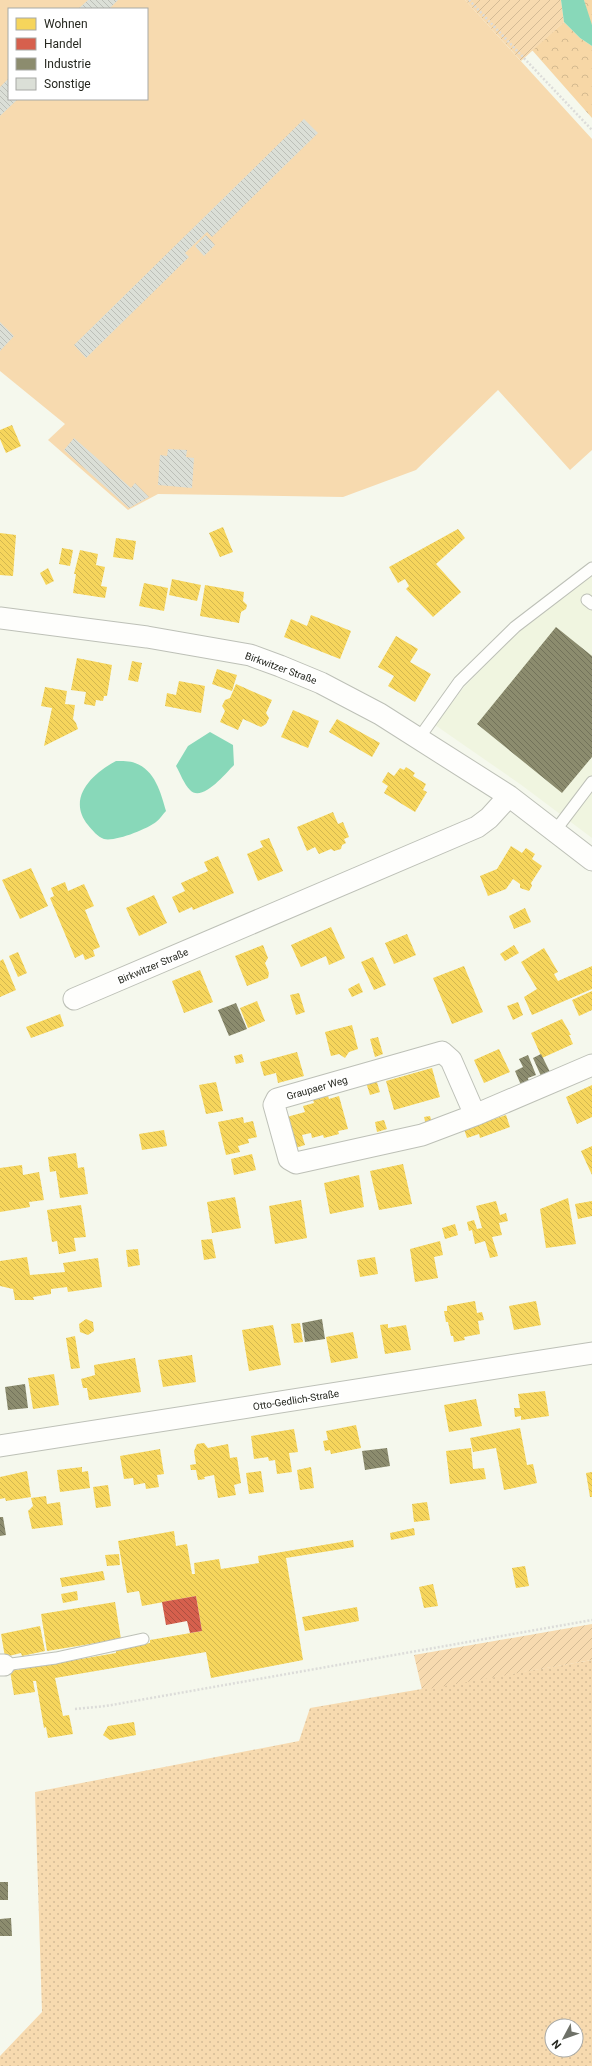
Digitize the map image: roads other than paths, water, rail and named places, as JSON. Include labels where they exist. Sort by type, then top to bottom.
[{"type":"street","name":"Birkwitzer Straße","points":[[0,618],[147,637],[250,655],[321,683],[380,714],[509,796],[592,860]]},
{"type":"street","name":"Birkwitzer Straße","points":[[74,999],[477,827],[489,818],[509,796]]},
{"type":"street","name":"Graupaer Weg","points":[[476,1116],[451,1060],[442,1052],[277,1099],[274,1105],[289,1159],[296,1163],[422,1135],[476,1116],[592,1065]]},
{"type":"street","name":"Otto-Gedlich-Straße","points":[[0,1446],[592,1353]]},
{"type":"lane","points":[[419,738],[459,682],[515,628],[592,568]]},
{"type":"lane","points":[[555,831],[592,782]]},
{"type":"lane","points":[[2,1665],[56,1658],[143,1639]]}]
